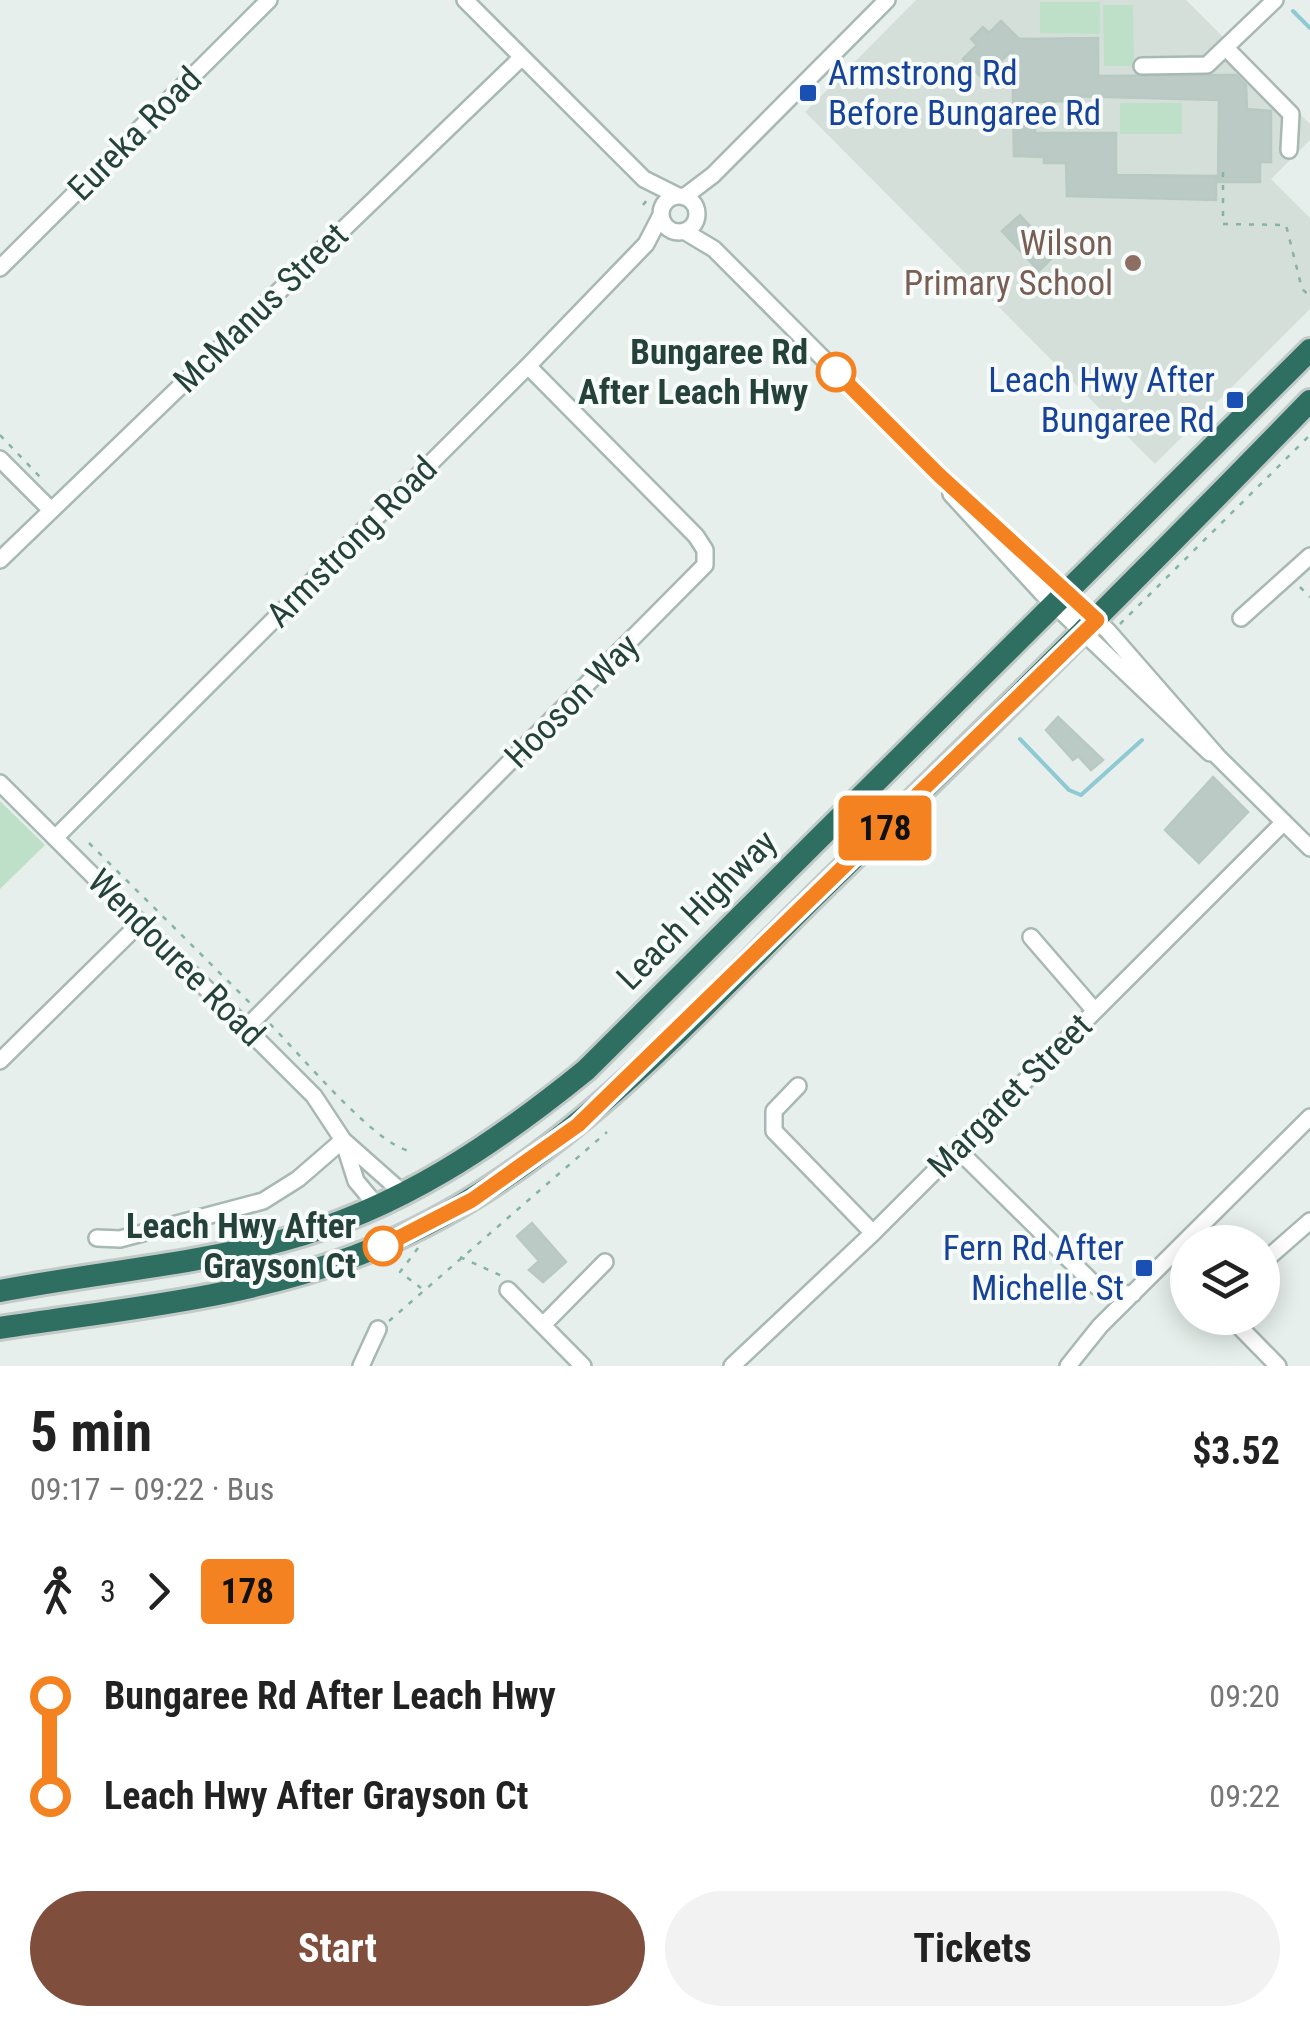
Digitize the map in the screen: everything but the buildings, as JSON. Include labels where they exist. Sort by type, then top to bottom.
[{"type":"highway","name":"Leach Highway","points":[[0,1291],[284,1240],[404,1194],[472,1155],[586,1070],[1310,350]]},
{"type":"highway","name":"Leach Highway","points":[[0,1328],[200,1297],[297,1276],[414,1230],[472,1200],[529,1160],[608,1099],[1100,626],[1310,401]]},
{"type":"highway","points":[[377,1206],[411,1214],[529,1160]]},
{"type":"street","name":"Eureka Road","points":[[0,268],[270,0]]},
{"type":"street","points":[[465,0],[644,178],[681,196],[697,214],[714,249]]},
{"type":"street","points":[[661,213],[667,201],[714,175],[887,0]]},
{"type":"street","points":[[1142,66],[1207,65],[1275,0]]},
{"type":"street","points":[[1226,48],[1290,114],[1290,150]]},
{"type":"street","name":"McManus Street","points":[[0,560],[522,57]]},
{"type":"street","points":[[680,232],[697,214],[714,175]]},
{"type":"street","points":[[644,178],[665,226],[714,249],[1062,600],[1100,626],[1200,747],[1218,757],[1310,848]]},
{"type":"street","name":"Armstrong Road","points":[[55,838],[528,366],[646,244],[661,213]]},
{"type":"street","name":"Armstrong Road","points":[[646,244],[680,232]]},
{"type":"street","name":"Hooson Way","points":[[247,1027],[705,565],[705,550],[696,536],[528,366]]},
{"type":"street","points":[[0,459],[51,510]]},
{"type":"street","points":[[1240,618],[1310,556]]},
{"type":"street","name":"Wendouree Road","points":[[0,783],[314,1096],[343,1140],[404,1194]]},
{"type":"street","name":"Margaret Street","points":[[732,1366],[873,1233],[1284,822]]},
{"type":"street","points":[[0,1061],[141,922]]},
{"type":"street","points":[[1031,937],[1095,1011]]},
{"type":"street","points":[[798,1086],[774,1111],[774,1131],[873,1233]]},
{"type":"street","points":[[1068,1366],[1133,1294],[1310,1117]]},
{"type":"street","points":[[96,1238],[120,1239],[263,1200],[298,1179],[343,1140]]},
{"type":"street","name":"Wendouree Road","points":[[343,1140],[356,1182],[377,1206]]},
{"type":"street","points":[[958,1148],[1096,1286],[1110,1294],[1133,1294]]},
{"type":"street","points":[[1280,1246],[1310,1220]]},
{"type":"street","points":[[543,1325],[605,1262]]},
{"type":"street","points":[[508,1290],[583,1366]]},
{"type":"street","points":[[361,1366],[378,1329]]},
{"type":"street","points":[[1247,1335],[1278,1366]]},
{"type":"path","points":[[1223,172],[1224,224],[1286,224],[1302,289],[1310,296]]},
{"type":"path","points":[[643,205],[647,200]]},
{"type":"path","points":[[1100,626],[1310,434]]},
{"type":"path","points":[[1289,577],[1310,596]]},
{"type":"path","points":[[89,843],[369,1125],[396,1148],[410,1151]]},
{"type":"path","points":[[378,1329],[607,1132]]},
{"type":"path","points":[[403,1249],[421,1241],[400,1272],[422,1289]]},
{"type":"path","points":[[458,1257],[502,1276],[508,1290]]},
{"type":"shaded area","name":"Wilson Primary School","points":[[916,0],[1186,0],[1310,124],[1310,140],[1271,179],[1310,218],[1310,309],[1155,464],[805,112]]},
{"type":"green space","points":[[1040,2],[1100,2],[1100,34],[1040,33]]},
{"type":"green space","points":[[1103,5],[1133,5],[1134,66],[1104,66]]},
{"type":"green space","points":[[1120,103],[1182,103],[1182,134],[1120,134]]},
{"type":"green space","points":[[0,801],[45,845],[0,889]]},
{"type":"waterway","points":[[1293,11],[1310,28]]},
{"type":"waterway","points":[[1020,739],[1069,790],[1081,795],[1142,740]]},
{"type":"bus line","name":"178","points":[[383,1246],[472,1200],[542,1152],[608,1099],[1097,620],[956,486],[939,475],[836,372]]},
{"type":"place","name":"Armstrong Rd Before Bungaree Rd","points":[[808,93]]},
{"type":"place","name":"Wilson Primary School","points":[[1133,263]]},
{"type":"place","name":"Bungaree Rd After Leach Hwy","points":[[836,372]]},
{"type":"place","name":"Leach Hwy After Bungaree Rd","points":[[1235,400]]},
{"type":"place","name":"Leach Hwy After Grayson Ct","points":[[383,1246]]},
{"type":"place","name":"Fern Rd After Michelle St","points":[[1144,1268]]}]
